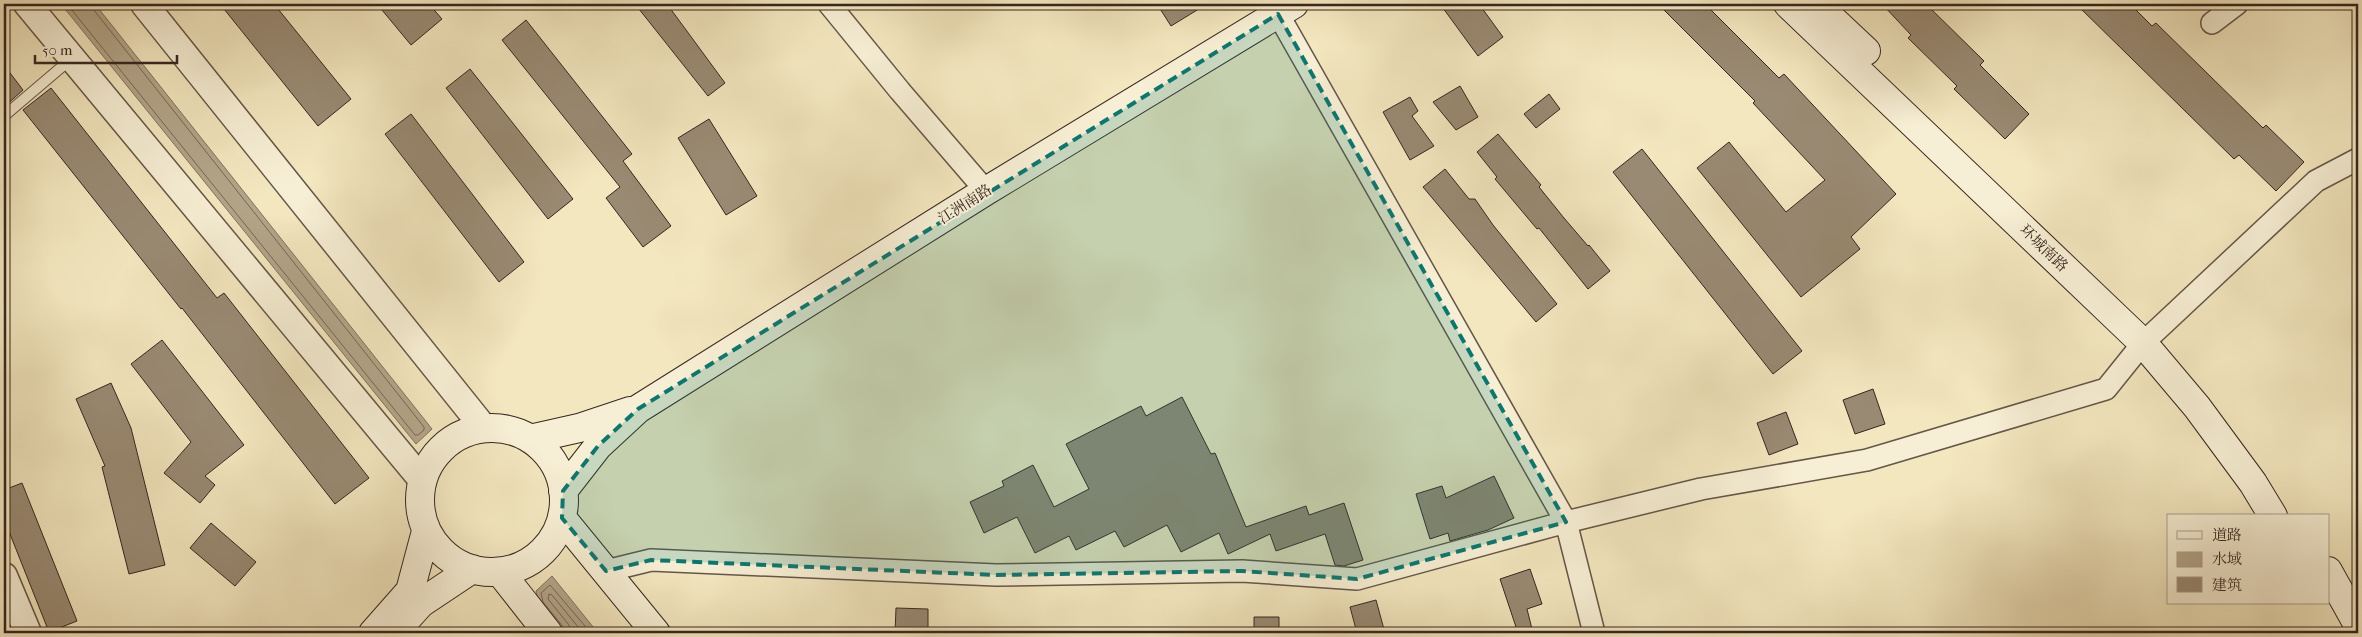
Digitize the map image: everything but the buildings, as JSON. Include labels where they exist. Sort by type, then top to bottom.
[{"type":"main road","name":"环城南路","points":[[1788,4],[2149,337],[2197,407],[2253,483],[2272,514]]},
{"type":"main road","name":"环城南路","points":[[1816,4],[2149,337],[2271,478],[2293,514]]},
{"type":"main road","name":"江洲南路","points":[[638,408],[986,191],[1286,9]]},
{"type":"main road","points":[[530,439],[579,428],[638,408]]},
{"type":"main road","points":[[562,505],[598,446],[638,408]]},
{"type":"main road","points":[[484,428],[500,428],[516,432],[530,439],[543,449],[553,461],[560,476],[562,505],[557,530],[540,554],[528,562],[500,572],[472,570],[457,564],[445,555],[426,530],[421,516],[419,497],[422,480],[434,457],[452,439],[468,431],[484,428]]},
{"type":"main road","points":[[562,505],[606,570],[656,633]]},
{"type":"main road","points":[[373,633],[410,592],[426,530]]},
{"type":"main road","points":[[393,633],[421,604],[472,570]]},
{"type":"main road","points":[[500,572],[548,633]]},
{"type":"main road","points":[[2330,575],[2358,625]]},
{"type":"main road","points":[[2328,604],[2344,633]]},
{"type":"street","points":[[27,4],[422,480]]},
{"type":"street","points":[[144,4],[484,428]]},
{"type":"street","points":[[829,4],[900,91],[986,191]]},
{"type":"street","points":[[2212,23],[2237,4]]},
{"type":"street","points":[[1286,9],[1566,522],[1594,633]]},
{"type":"street","points":[[606,570],[651,560],[996,574],[1242,571],[1357,579],[1566,522],[1701,489],[1867,460],[2106,389],[2149,337],[2316,181],[2358,159]]},
{"type":"street","points":[[4,576],[28,633]]},
{"type":"lane","points":[[4,116],[71,59]]},
{"type":"highlighted area","points":[[1278,14],[1566,522],[1357,579],[1242,571],[996,575],[651,560],[606,571],[562,518],[563,491],[598,446],[638,409]]},
{"type":"water","points":[[61,4],[95,4],[432,429],[416,444]]},
{"type":"water","points":[[552,576],[598,633],[562,633],[538,603],[536,591]]}]
